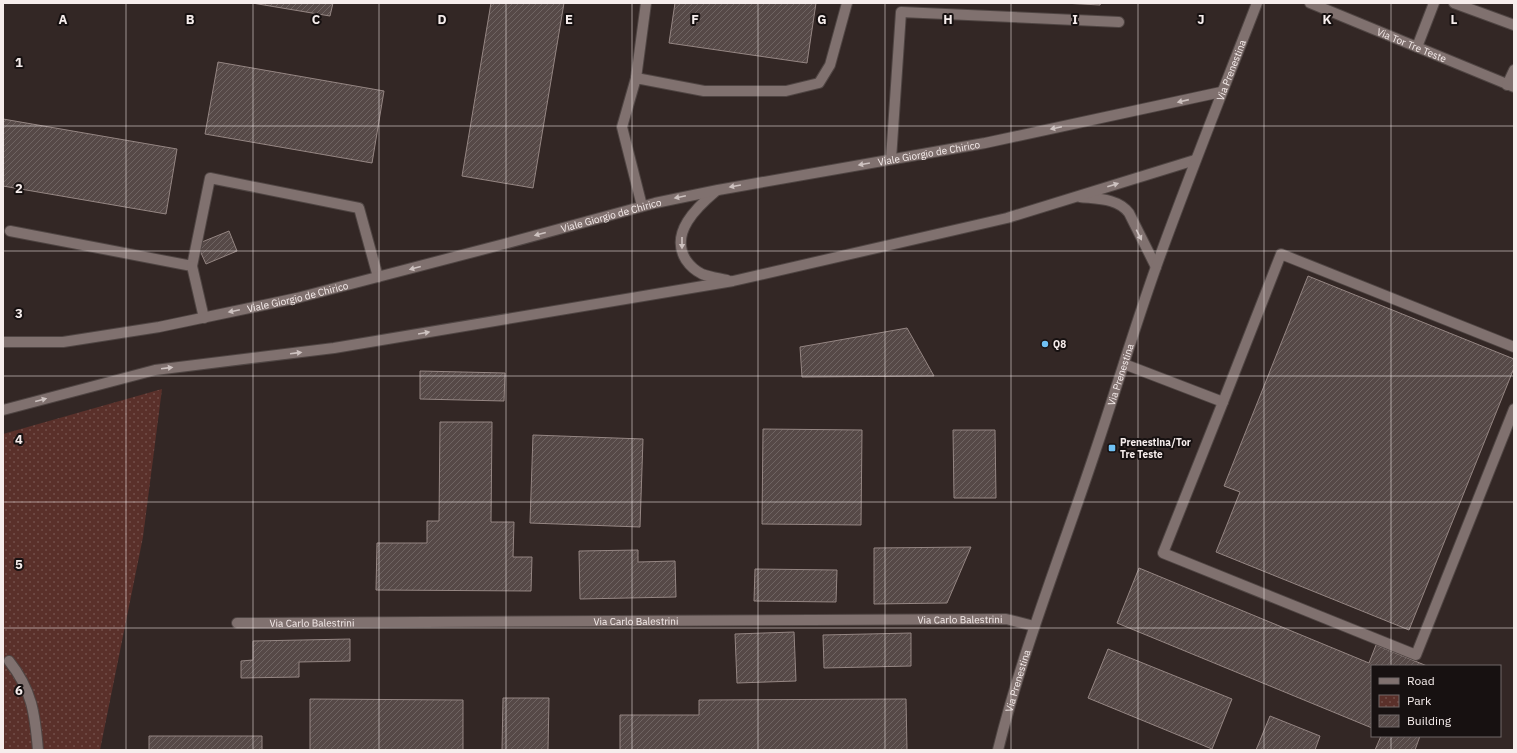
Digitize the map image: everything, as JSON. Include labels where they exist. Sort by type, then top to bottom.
[{"type":"street","points":[[642,206],[622,127],[636,78],[646,3]]},
{"type":"street","points":[[636,78],[704,91],[786,91],[820,83],[830,65],[847,3]]},
{"type":"street","name":"Via Prenestina","points":[[998,750],[1020,668],[1094,456],[1156,267],[1221,92],[1257,3]]},
{"type":"street","name":"Via Tor Tre Teste","points":[[1310,3],[1511,86]]},
{"type":"street","points":[[1417,47],[1434,3]]},
{"type":"street","points":[[1454,3],[1514,26]]},
{"type":"street","points":[[891,159],[901,12],[1119,22]]},
{"type":"street","points":[[1511,86],[1514,70]]},
{"type":"street","name":"Viale Giorgio de Chirico","points":[[3,342],[63,342],[159,327],[204,318],[297,298],[642,206],[718,190],[985,143],[1221,92]]},
{"type":"street","points":[[3,410],[155,370],[334,348],[733,281],[1007,218],[1195,160]]},
{"type":"street","points":[[204,318],[192,266],[210,178],[359,208],[378,277]]},
{"type":"street","points":[[718,190],[700,204],[691,215],[683,230],[681,246],[685,257],[693,268],[709,276],[733,281]]},
{"type":"street","points":[[1076,197],[1108,201],[1123,206],[1129,213],[1156,267]]},
{"type":"street","points":[[10,231],[192,266]]},
{"type":"street","points":[[1514,348],[1281,254],[1163,553],[1416,655],[1514,409]]},
{"type":"street","points":[[1124,364],[1223,402]]},
{"type":"street","name":"Via Carlo Balestrini","points":[[237,623],[1006,619],[1034,626]]},
{"type":"street","points":[[9,661],[28,691],[33,711],[38,750]]},
{"type":"green space","points":[[162,389],[143,537],[100,750],[3,750],[3,434]]},
{"type":"building","points":[[252,3],[333,3],[330,16]]},
{"type":"building","points":[[491,3],[564,3],[533,188],[462,176]]},
{"type":"building","points":[[675,3],[816,3],[807,63],[669,43]]},
{"type":"building","points":[[1063,3],[1101,3],[1100,5]]},
{"type":"building","points":[[218,62],[384,91],[372,163],[205,134]]},
{"type":"building","points":[[3,119],[177,149],[166,214],[3,186]]},
{"type":"building","points":[[229,231],[237,251],[206,264],[197,244]]},
{"type":"building","points":[[1308,276],[1514,359],[1514,368],[1409,630],[1216,552],[1240,492],[1224,486]]},
{"type":"building","points":[[907,328],[934,376],[802,377],[800,347]]},
{"type":"building","points":[[420,371],[505,373],[504,401],[420,399]]},
{"type":"building","points":[[440,422],[492,422],[491,522],[514,522],[513,557],[532,557],[531,591],[376,590],[377,543],[427,543],[427,521],[439,521]]},
{"type":"building","points":[[763,429],[862,430],[861,525],[762,524]]},
{"type":"building","points":[[953,430],[995,430],[996,498],[954,498]]},
{"type":"building","points":[[533,435],[643,439],[640,527],[530,523]]},
{"type":"building","points":[[971,547],[947,603],[874,604],[874,548]]},
{"type":"building","points":[[638,550],[638,562],[675,561],[676,597],[580,599],[579,551]]},
{"type":"building","points":[[1139,568],[1369,663],[1376,645],[1425,665],[1371,665],[1371,728],[1117,623]]},
{"type":"building","points":[[755,569],[837,570],[836,602],[754,601]]},
{"type":"building","points":[[794,632],[796,681],[737,683],[735,634]]},
{"type":"building","points":[[911,633],[911,666],[824,668],[823,635]]},
{"type":"building","points":[[350,639],[350,661],[299,662],[299,677],[241,678],[241,661],[253,660],[253,641]]},
{"type":"building","points":[[1108,649],[1232,699],[1212,749],[1088,698]]},
{"type":"building","points":[[503,698],[549,698],[548,750],[502,750]]},
{"type":"building","points":[[310,699],[463,700],[463,750],[310,750]]},
{"type":"building","points":[[906,699],[907,750],[620,750],[620,715],[699,715],[699,700]]},
{"type":"building","points":[[1270,716],[1320,736],[1315,750],[1256,750]]},
{"type":"building","points":[[149,736],[262,736],[262,750],[149,750]]},
{"type":"building","points":[[1381,737],[1420,737],[1415,750],[1375,750]]},
{"type":"place","name":"Q8","points":[[1045,344]]},
{"type":"place","name":"Prenestina/Tor Tre Teste","points":[[1112,448]]}]
